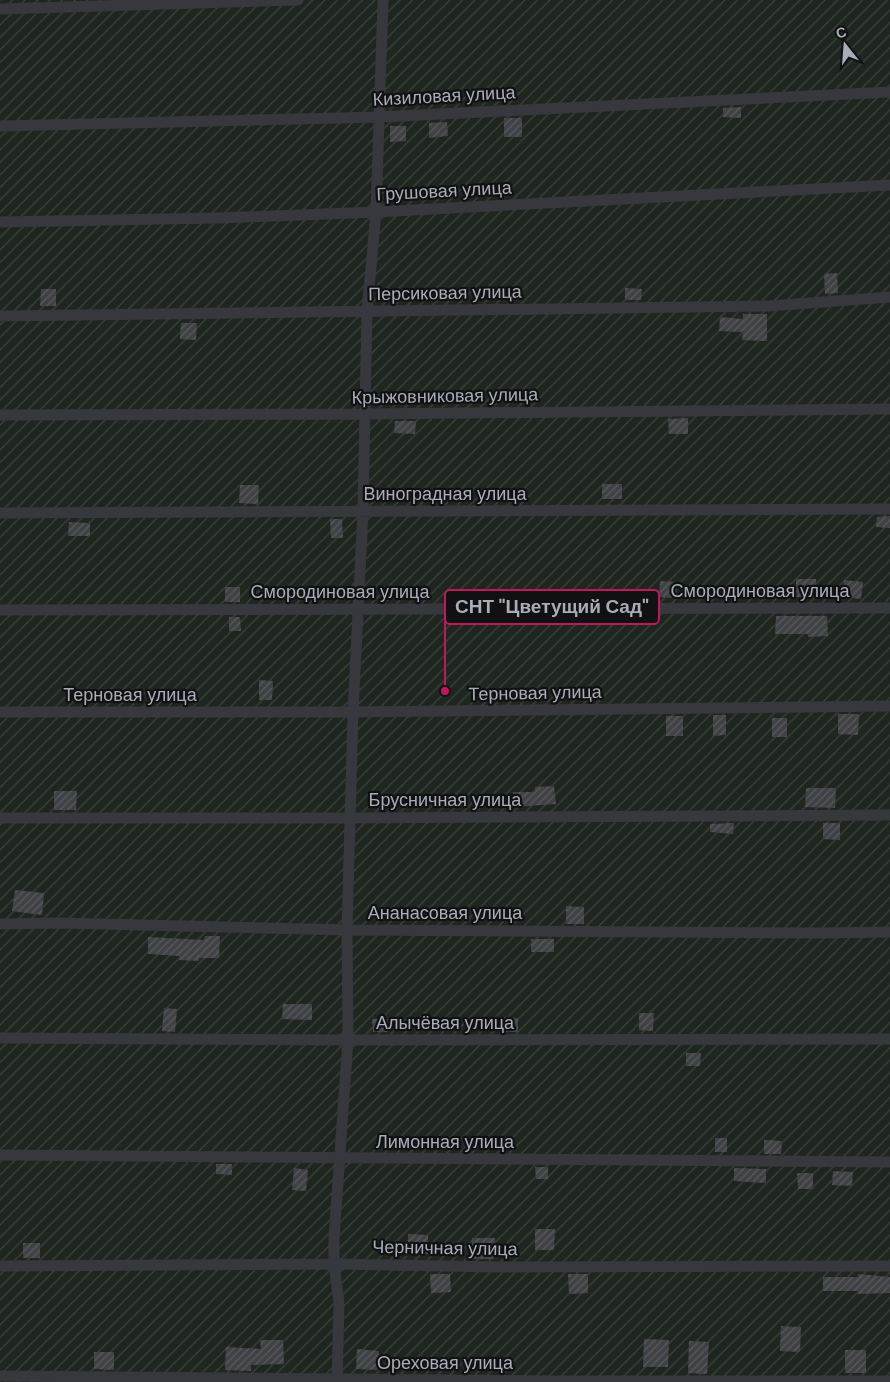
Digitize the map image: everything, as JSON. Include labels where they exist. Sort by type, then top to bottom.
[{"type":"street","points":[[0,9],[81,3],[298,0]]},
{"type":"street","points":[[337,1381],[339,1302],[334,1264],[334,1238],[348,1040],[348,930],[353,712],[364,511],[367,311],[376,212],[383,0]]},
{"type":"street","name":"Кизиловая улица","points":[[0,126],[380,117],[890,92]]},
{"type":"street","name":"Грушовая улица","points":[[0,222],[219,218],[376,212],[890,185]]},
{"type":"street","name":"Персиковая улица","points":[[0,316],[769,306],[890,297]]},
{"type":"street","name":"Крыжовниковая улица","points":[[0,415],[890,409]]},
{"type":"street","name":"Виноградная улица","points":[[0,513],[890,509]]},
{"type":"street","name":"Смородиновая улица","points":[[0,610],[890,608]]},
{"type":"street","name":"Терновая улица","points":[[0,712],[353,712],[890,706]]},
{"type":"street","name":"Брусничная улица","points":[[0,818],[890,815]]},
{"type":"street","name":"Ананасовая улица","points":[[0,924],[61,923],[348,930],[890,932]]},
{"type":"street","name":"Алычёвая улица","points":[[0,1038],[348,1040],[890,1039]]},
{"type":"street","name":"Лимонная улица","points":[[0,1155],[890,1162]]},
{"type":"street","name":"Черничная улица","points":[[0,1266],[334,1264],[496,1267],[890,1266]]},
{"type":"street","name":"Ореховая улица","points":[[0,1376],[337,1381],[890,1380]]},
{"type":"shaded area","points":[[0,0],[890,0],[890,1382],[0,1382]]},
{"type":"building","points":[[741,107],[741,118],[723,117],[723,108]]},
{"type":"building","points":[[504,118],[522,118],[522,137],[504,137]]},
{"type":"building","points":[[447,122],[448,136],[429,138],[429,123]]},
{"type":"building","points":[[390,126],[406,126],[406,141],[390,142]]},
{"type":"building","points":[[837,273],[838,293],[825,294],[824,274]]},
{"type":"building","points":[[625,288],[642,289],[641,300],[625,300]]},
{"type":"building","points":[[41,289],[56,289],[56,306],[40,306]]},
{"type":"building","points":[[743,314],[767,314],[767,341],[742,340],[743,332],[719,331],[720,317],[743,319]]},
{"type":"building","points":[[181,323],[197,323],[196,340],[180,339]]},
{"type":"building","points":[[688,418],[688,434],[669,434],[668,419]]},
{"type":"building","points":[[395,421],[416,421],[415,434],[394,433]]},
{"type":"building","points":[[602,484],[622,484],[622,499],[602,499]]},
{"type":"building","points":[[240,485],[259,485],[258,504],[239,503]]},
{"type":"building","points":[[890,516],[890,528],[876,527],[877,517]]},
{"type":"building","points":[[330,519],[342,519],[343,538],[331,538]]},
{"type":"building","points":[[69,522],[90,523],[90,536],[68,536]]},
{"type":"building","points":[[796,579],[816,579],[816,597],[796,597]]},
{"type":"building","points":[[844,580],[863,582],[861,599],[842,597]]},
{"type":"building","points":[[660,581],[677,582],[676,598],[659,597]]},
{"type":"building","points":[[225,587],[240,587],[240,602],[225,602]]},
{"type":"building","points":[[776,616],[827,616],[828,636],[808,637],[808,634],[775,634]]},
{"type":"building","points":[[229,617],[240,617],[241,631],[229,631]]},
{"type":"building","points":[[259,680],[273,681],[272,700],[259,700]]},
{"type":"building","points":[[838,714],[859,714],[858,735],[838,734]]},
{"type":"building","points":[[713,715],[726,715],[726,735],[713,736]]},
{"type":"building","points":[[666,716],[683,716],[683,736],[666,736]]},
{"type":"building","points":[[772,718],[787,718],[787,737],[772,737]]},
{"type":"building","points":[[554,786],[556,804],[513,807],[513,792],[535,792],[535,787]]},
{"type":"building","points":[[806,788],[836,788],[835,808],[805,807]]},
{"type":"building","points":[[54,791],[77,791],[76,810],[54,810]]},
{"type":"building","points":[[734,823],[733,834],[710,832],[710,824]]},
{"type":"building","points":[[823,823],[840,823],[840,840],[823,839]]},
{"type":"building","points":[[15,890],[44,893],[42,915],[12,911]]},
{"type":"building","points":[[566,906],[584,907],[584,924],[566,924]]},
{"type":"building","points":[[205,936],[220,936],[219,958],[199,958],[199,961],[179,960],[179,956],[148,954],[148,937],[204,940]]},
{"type":"building","points":[[531,939],[554,939],[554,952],[531,952]]},
{"type":"building","points":[[283,1004],[312,1004],[312,1020],[282,1019]]},
{"type":"building","points":[[164,1008],[177,1009],[175,1032],[162,1031]]},
{"type":"building","points":[[639,1013],[654,1013],[653,1031],[639,1030]]},
{"type":"building","points":[[502,1017],[518,1018],[518,1032],[502,1032]]},
{"type":"building","points":[[372,1019],[388,1019],[389,1032],[373,1032]]},
{"type":"building","points":[[686,1053],[701,1053],[700,1066],[686,1066]]},
{"type":"building","points":[[715,1138],[727,1138],[727,1152],[715,1152]]},
{"type":"building","points":[[764,1140],[782,1141],[781,1154],[764,1154]]},
{"type":"building","points":[[216,1164],[232,1164],[232,1175],[216,1174]]},
{"type":"building","points":[[535,1167],[548,1167],[548,1179],[536,1179]]},
{"type":"building","points":[[294,1168],[308,1170],[306,1191],[292,1190]]},
{"type":"building","points":[[734,1168],[766,1169],[766,1183],[734,1181]]},
{"type":"building","points":[[833,1171],[853,1172],[852,1186],[832,1185]]},
{"type":"building","points":[[797,1173],[813,1173],[813,1189],[798,1189]]},
{"type":"building","points":[[535,1229],[555,1229],[554,1250],[535,1250]]},
{"type":"building","points":[[408,1234],[428,1235],[428,1254],[408,1254]]},
{"type":"building","points":[[472,1238],[495,1238],[494,1259],[471,1259]]},
{"type":"building","points":[[23,1243],[40,1243],[40,1258],[23,1258]]},
{"type":"building","points":[[430,1274],[450,1274],[451,1292],[431,1293]]},
{"type":"building","points":[[568,1274],[588,1274],[588,1293],[569,1294]]},
{"type":"building","points":[[858,1274],[890,1277],[890,1293],[858,1294],[858,1291],[823,1291],[823,1277],[858,1277]]},
{"type":"building","points":[[781,1326],[801,1327],[800,1352],[780,1351]]},
{"type":"building","points":[[644,1339],[669,1340],[668,1367],[643,1367]]},
{"type":"building","points":[[260,1340],[283,1340],[284,1364],[251,1365],[251,1371],[225,1370],[226,1347],[261,1349]]},
{"type":"building","points":[[689,1341],[709,1342],[707,1374],[688,1373]]},
{"type":"building","points":[[357,1349],[379,1351],[377,1370],[356,1369]]},
{"type":"building","points":[[845,1350],[866,1350],[866,1373],[845,1373]]},
{"type":"building","points":[[94,1352],[114,1352],[114,1370],[94,1369]]},
{"type":"place","name":"СНТ \"Цветущий Сад\"","points":[[445,691]]}]
